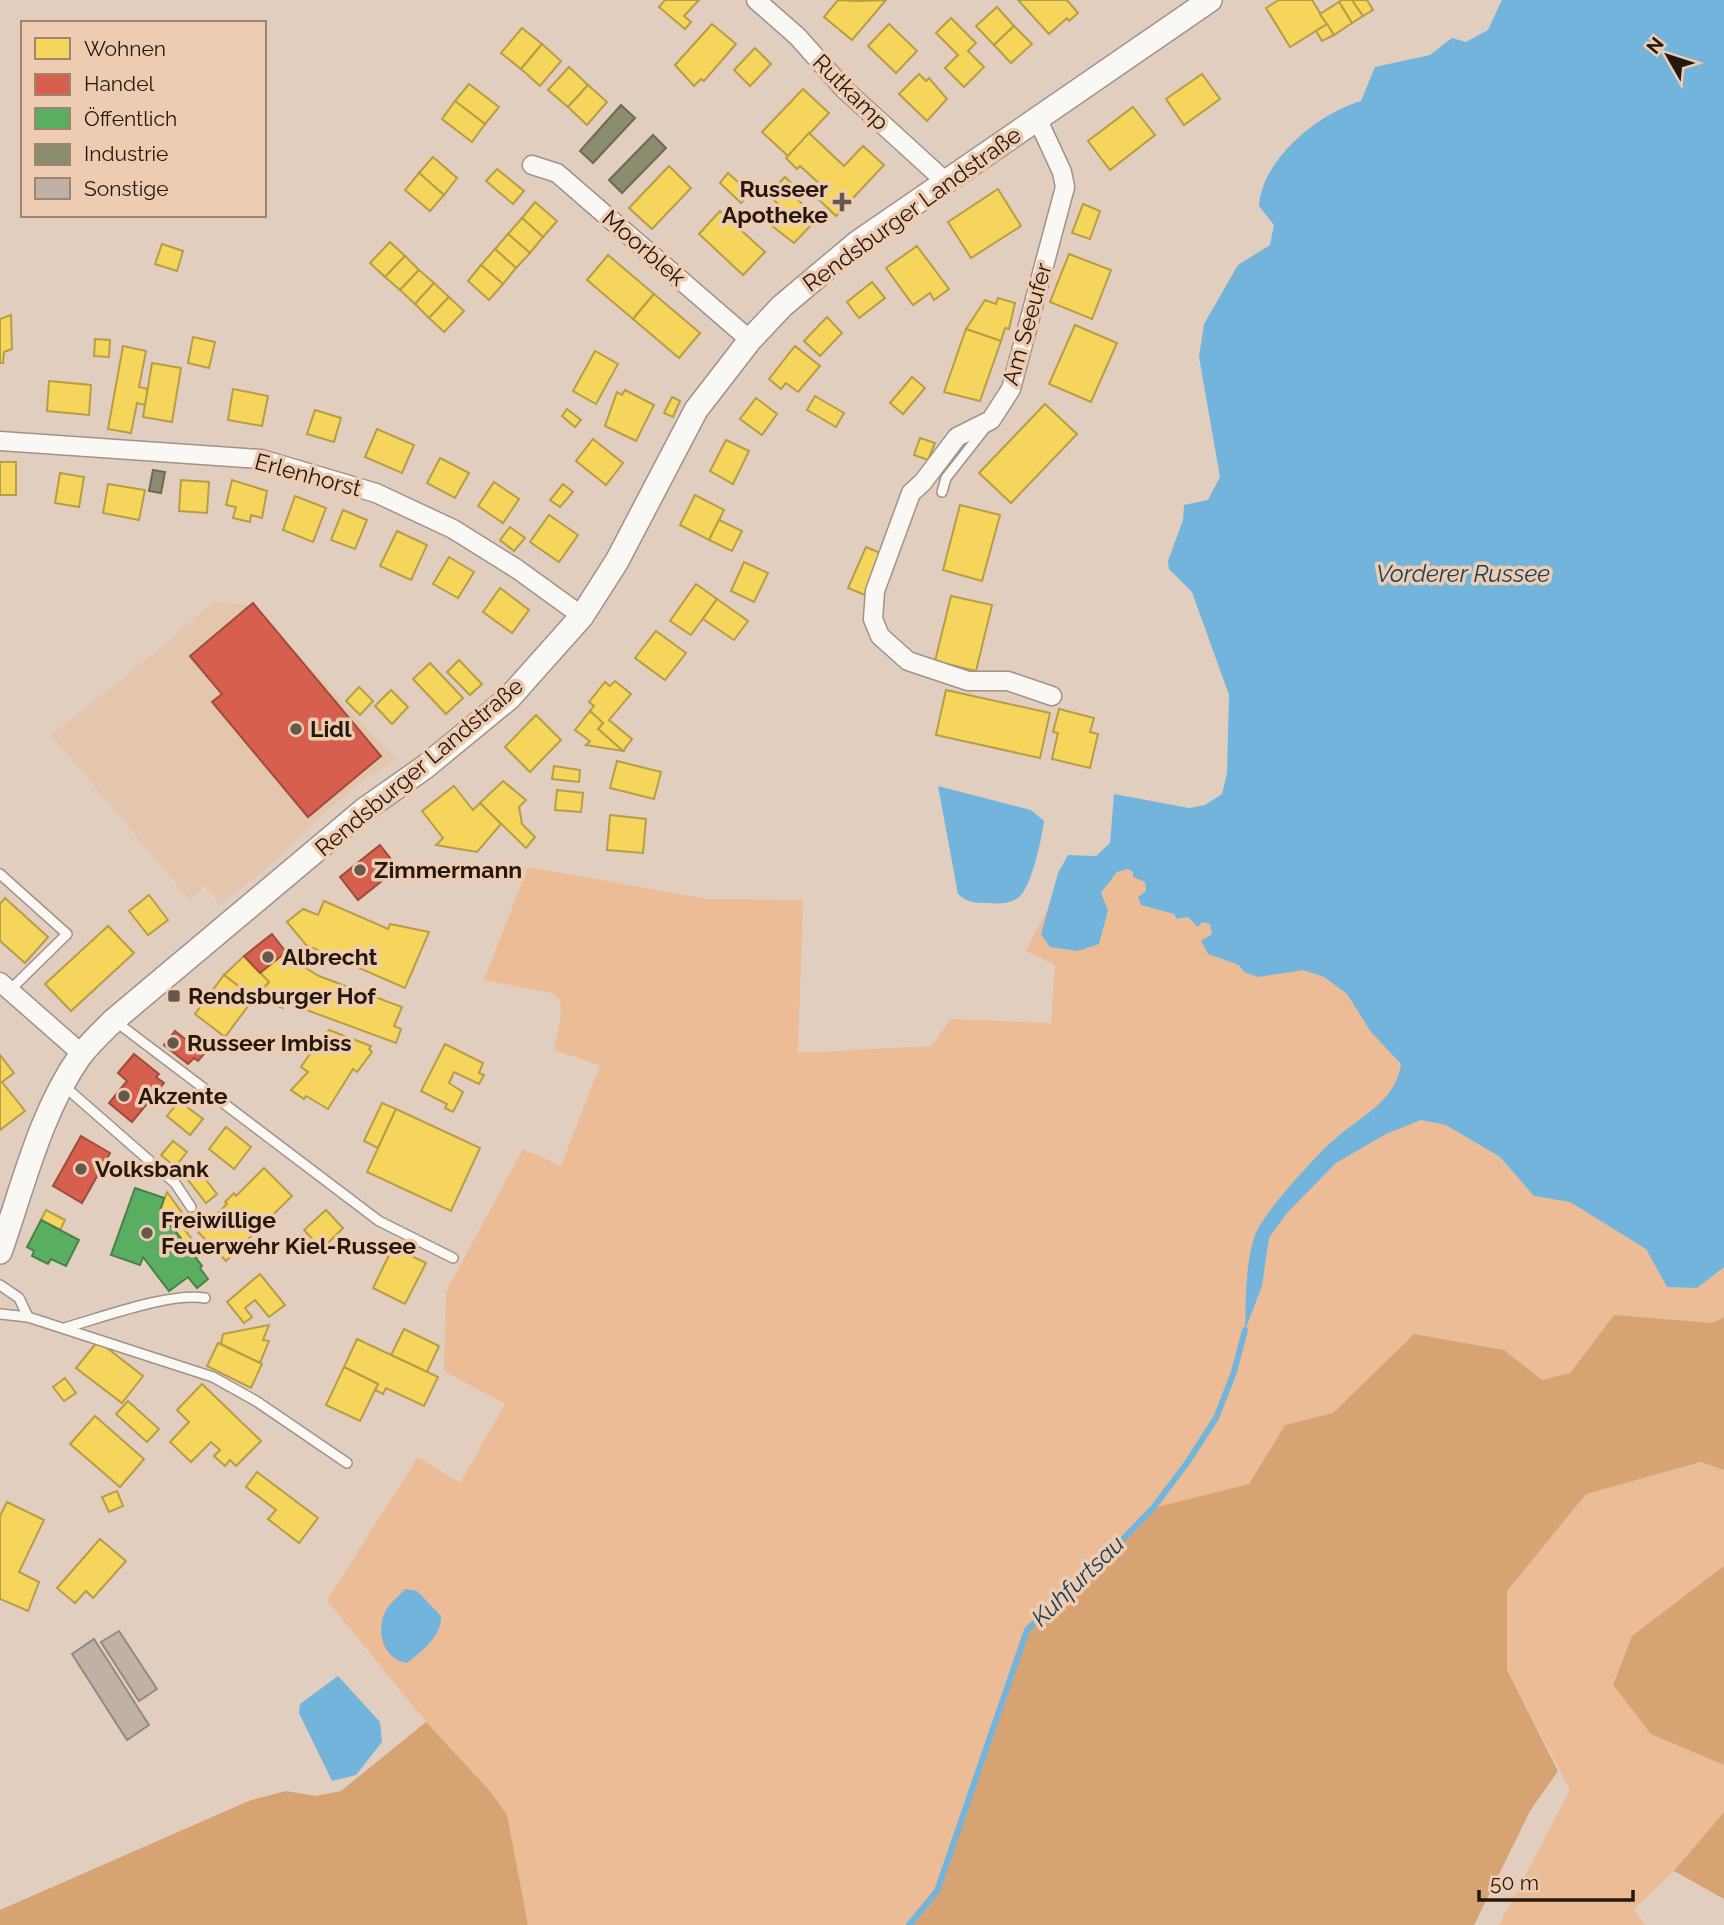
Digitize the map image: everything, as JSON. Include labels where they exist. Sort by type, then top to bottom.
[{"type":"street","name":"Rutkamp","points":[[756,0],[798,37],[844,89],[946,182]]},
{"type":"street","name":"Rendsburger Landstraße","points":[[0,1252],[43,1127],[62,1085],[82,1054],[114,1020],[364,810],[425,767],[509,698],[582,617],[617,561],[696,410],[750,340],[813,278],[857,243],[1210,0]]},
{"type":"street","name":"Am Seeufer","points":[[991,420],[1011,389],[1065,187],[1062,172],[1037,118]]},
{"type":"street","name":"Moorblek","points":[[532,165],[557,173],[750,340]]},
{"type":"street","points":[[991,420],[957,437],[923,482],[911,493],[875,591],[873,619],[880,636],[908,661],[968,681],[1008,681],[1052,696]]},
{"type":"street","name":"Erlenhorst","points":[[0,441],[261,459],[376,493],[453,530],[517,569],[582,617]]},
{"type":"street","points":[[5,987],[82,1054]]},
{"type":"lane","points":[[942,492],[947,478],[991,420]]},
{"type":"lane","points":[[0,874],[67,934],[5,987]]},
{"type":"lane","points":[[114,1020],[379,1222],[453,1258]]},
{"type":"lane","points":[[62,1085],[175,1183],[191,1207]]},
{"type":"lane","points":[[0,1285],[19,1298],[28,1317]]},
{"type":"lane","points":[[62,1328],[168,1300],[190,1296],[205,1298]]},
{"type":"lane","points":[[0,1314],[28,1317],[213,1377],[256,1401],[347,1463]]},
{"type":"shaded area","points":[[213,602],[253,606],[396,760],[365,779],[323,814],[282,855],[221,905],[205,886],[190,900],[51,735],[163,646]]},
{"type":"shaded area","points":[[528,867],[707,899],[803,900],[798,1053],[931,1046],[951,1019],[1051,1023],[1055,965],[1026,951],[1048,908],[1041,934],[1101,894],[1117,872],[1128,869],[1145,882],[1146,891],[1141,905],[1210,924],[1212,934],[1208,939],[1208,954],[1239,965],[1283,971],[1303,970],[1324,977],[1347,994],[1371,1032],[1401,1064],[1399,1080],[1383,1101],[1334,1139],[1275,1204],[1247,1285],[1245,1327],[1262,1286],[1269,1238],[1287,1213],[1336,1163],[1386,1134],[1421,1120],[1446,1125],[1500,1157],[1534,1196],[1570,1202],[1646,1249],[1667,1287],[1697,1288],[1724,1267],[1724,1317],[1713,1323],[1614,1315],[1570,1373],[1542,1380],[1504,1350],[1414,1334],[1333,1413],[1285,1425],[1249,1484],[1153,1508],[1027,1630],[937,1891],[909,1925],[528,1925],[506,1815],[490,1791],[426,1722],[327,1600],[418,1457],[460,1483],[505,1404],[444,1371],[446,1292],[523,1149],[561,1166],[600,1065],[554,1050],[561,1015],[560,1000],[552,993],[484,980]]},
{"type":"shaded area","points":[[1614,1315],[1713,1323],[1724,1317],[1724,1470],[1701,1462],[1586,1494],[1507,1591],[1507,1670],[1558,1771],[1530,1811],[1474,1925],[909,1925],[938,1891],[1027,1630],[1153,1508],[1249,1484],[1285,1425],[1333,1413],[1414,1334],[1504,1350],[1542,1380],[1570,1373]]},
{"type":"shaded area","points":[[1702,1462],[1724,1470],[1724,1566],[1720,1571],[1712,1758],[1724,1765],[1724,1812],[1674,1871],[1634,1909],[1645,1925],[1499,1925],[1570,1790],[1507,1670],[1507,1591],[1586,1494]]},
{"type":"shaded area","points":[[1724,1566],[1724,1765],[1651,1734],[1613,1685],[1632,1636]]},
{"type":"shaded area","points":[[426,1722],[490,1791],[507,1815],[528,1925],[0,1925],[0,1910],[251,1800],[286,1791],[316,1796],[341,1791]]},
{"type":"shaded area","points":[[1724,1812],[1724,1899],[1674,1871]]},
{"type":"water","name":"Vorderer Russee","points":[[1502,0],[1724,0],[1724,1267],[1697,1288],[1667,1287],[1646,1249],[1570,1202],[1534,1196],[1500,1157],[1446,1125],[1421,1120],[1386,1134],[1336,1163],[1287,1213],[1269,1238],[1262,1286],[1245,1330],[1249,1260],[1258,1228],[1316,1157],[1385,1098],[1398,1077],[1401,1064],[1371,1032],[1347,994],[1324,977],[1303,970],[1258,977],[1244,972],[1239,965],[1208,954],[1201,941],[1212,934],[1210,924],[1202,922],[1198,927],[1188,917],[1177,919],[1174,914],[1141,905],[1138,897],[1146,891],[1145,882],[1133,877],[1133,872],[1128,869],[1117,872],[1101,893],[1108,910],[1099,944],[1078,951],[1050,947],[1041,934],[1058,873],[1068,855],[1096,856],[1110,843],[1114,794],[1189,808],[1205,805],[1222,794],[1227,773],[1229,695],[1192,592],[1169,569],[1168,561],[1183,520],[1184,505],[1208,500],[1220,477],[1199,357],[1204,324],[1238,265],[1270,245],[1274,225],[1259,206],[1270,171],[1295,140],[1311,127],[1361,101],[1375,67],[1430,55],[1452,38],[1466,42],[1488,30]]},
{"type":"water","points":[[938,786],[1031,810],[1044,821],[1033,871],[1018,898],[1006,903],[980,903],[969,901],[958,894]]},
{"type":"water","points":[[405,1589],[417,1591],[441,1616],[435,1636],[407,1663],[392,1656],[381,1635],[386,1610]]},
{"type":"water","points":[[338,1676],[380,1722],[382,1742],[356,1775],[332,1781],[299,1713],[300,1704]]},
{"type":"building: Wohnen","points":[[665,0],[699,0],[684,16],[691,22],[685,29],[659,7]]},
{"type":"building: Wohnen","points":[[838,0],[886,0],[852,40],[824,17]]},
{"type":"building: Wohnen","points":[[1018,0],[1067,0],[1078,13],[1069,21],[1067,18],[1049,34]]},
{"type":"building: Wohnen","points":[[1279,0],[1312,0],[1327,24],[1290,47],[1266,8]]},
{"type":"building: Wohnen","points":[[1352,0],[1363,16],[1352,23],[1339,2]]},
{"type":"building: Wohnen","points":[[1352,0],[1367,0],[1373,10],[1363,16]]},
{"type":"building: Wohnen","points":[[1339,2],[1352,23],[1334,35],[1320,14]]},
{"type":"building: Wohnen","points":[[997,7],[1014,26],[994,45],[976,26]]},
{"type":"building: Wohnen","points":[[951,18],[976,43],[968,51],[984,67],[964,87],[945,68],[958,55],[936,33]]},
{"type":"building: Wohnen","points":[[712,24],[736,44],[704,81],[701,79],[694,86],[675,65]]},
{"type":"building: Wohnen","points":[[889,24],[917,51],[896,73],[868,46]]},
{"type":"building: Wohnen","points":[[1327,24],[1334,35],[1322,41],[1316,31]]},
{"type":"building: Wohnen","points":[[1014,26],[1032,44],[1011,63],[994,45]]},
{"type":"building: Wohnen","points":[[522,28],[542,44],[521,69],[501,53]]},
{"type":"building: Wohnen","points":[[542,44],[561,61],[540,86],[521,69]]},
{"type":"building: Wohnen","points":[[755,48],[771,64],[750,86],[734,70]]},
{"type":"building: Wohnen","points":[[569,67],[588,85],[568,107],[548,90]]},
{"type":"building: Wohnen","points":[[919,74],[926,81],[929,78],[947,99],[927,121],[899,94]]},
{"type":"building: Wohnen","points":[[1202,74],[1220,99],[1184,125],[1166,99]]},
{"type":"building: Wohnen","points":[[469,84],[499,107],[485,124],[455,101]]},
{"type":"building: Wohnen","points":[[588,85],[607,102],[587,125],[568,107]]},
{"type":"building: Wohnen","points":[[803,89],[829,113],[788,156],[762,132]]},
{"type":"building: Wohnen","points":[[455,101],[485,124],[472,142],[442,119]]},
{"type":"building: Wohnen","points":[[1133,107],[1155,135],[1110,170],[1088,141]]},
{"type":"building: Wohnen","points":[[809,133],[844,166],[863,146],[884,165],[836,216],[813,194],[821,185],[800,166],[797,169],[786,158]]},
{"type":"building: Wohnen","points":[[433,157],[457,178],[444,195],[419,173]]},
{"type":"building: Wohnen","points":[[669,166],[691,188],[652,229],[629,208]]},
{"type":"building: Wohnen","points":[[497,169],[524,191],[513,204],[486,181]]},
{"type":"building: Wohnen","points":[[419,173],[444,195],[430,211],[405,190]]},
{"type":"building: Wohnen","points":[[728,173],[750,193],[741,203],[720,183]]},
{"type":"building: Wohnen","points":[[785,177],[803,194],[798,200],[817,219],[794,243],[772,226],[775,223],[772,221],[780,212],[777,208],[779,205],[768,194]]},
{"type":"building: Wohnen","points":[[998,189],[1021,226],[971,258],[948,222]]},
{"type":"building: Wohnen","points":[[535,202],[557,221],[543,237],[522,218]]},
{"type":"building: Wohnen","points":[[1083,204],[1100,211],[1090,239],[1072,233]]},
{"type":"building: Wohnen","points":[[720,211],[765,252],[743,275],[699,234]]},
{"type":"building: Wohnen","points":[[522,218],[543,237],[530,253],[508,234]]},
{"type":"building: Wohnen","points":[[508,234],[530,253],[516,268],[495,249]]},
{"type":"building: Wohnen","points":[[390,242],[405,256],[385,277],[370,263]]},
{"type":"building: Wohnen","points":[[162,244],[183,251],[177,271],[155,264]]},
{"type":"building: Wohnen","points":[[917,246],[949,289],[934,300],[930,293],[913,305],[886,268]]},
{"type":"building: Wohnen","points":[[495,249],[516,268],[503,284],[481,265]]},
{"type":"building: Wohnen","points":[[1069,254],[1111,270],[1092,319],[1050,302]]},
{"type":"building: Wohnen","points":[[608,255],[654,294],[633,319],[587,280]]},
{"type":"building: Wohnen","points":[[405,256],[419,270],[400,290],[385,277]]},
{"type":"building: Wohnen","points":[[481,265],[503,284],[489,300],[468,281]]},
{"type":"building: Wohnen","points":[[419,270],[434,283],[415,304],[400,290]]},
{"type":"building: Wohnen","points":[[872,282],[885,298],[859,318],[847,302]]},
{"type":"building: Wohnen","points":[[434,283],[449,297],[429,318],[415,304]]},
{"type":"building: Wohnen","points":[[654,294],[700,333],[679,358],[633,319]]},
{"type":"building: Wohnen","points":[[449,297],[464,311],[444,332],[429,318]]},
{"type":"building: Wohnen","points":[[998,298],[1015,303],[1009,329],[1005,328],[1001,341],[966,329],[985,300],[996,304]]},
{"type":"building: Wohnen","points":[[11,315],[12,349],[4,352],[3,363],[0,363],[0,319]]},
{"type":"building: Wohnen","points":[[827,317],[842,333],[820,356],[804,341]]},
{"type":"building: Wohnen","points":[[1075,325],[1117,343],[1091,402],[1049,384]]},
{"type":"building: Wohnen","points":[[966,329],[1001,341],[980,401],[944,392]]},
{"type":"building: Wohnen","points":[[193,337],[215,342],[209,368],[188,363]]},
{"type":"building: Wohnen","points":[[95,339],[110,340],[109,357],[94,356]]},
{"type":"building: Wohnen","points":[[123,346],[146,351],[139,387],[148,389],[145,405],[137,403],[131,433],[108,429]]},
{"type":"building: Wohnen","points":[[795,346],[820,366],[798,392],[786,383],[781,389],[769,379]]},
{"type":"building: Wohnen","points":[[595,351],[618,364],[596,404],[573,391]]},
{"type":"building: Wohnen","points":[[152,363],[181,368],[172,422],[143,417]]},
{"type":"building: Wohnen","points":[[912,377],[925,388],[903,414],[890,403]]},
{"type":"building: Wohnen","points":[[49,381],[91,385],[89,415],[47,411]]},
{"type":"building: Wohnen","points":[[233,389],[268,396],[262,426],[228,420]]},
{"type":"building: Wohnen","points":[[625,390],[654,405],[636,441],[605,426],[617,392],[622,395]]},
{"type":"building: Wohnen","points":[[815,396],[844,413],[836,427],[807,410]]},
{"type":"building: Wohnen","points":[[672,397],[680,401],[673,417],[664,413]]},
{"type":"building: Wohnen","points":[[756,398],[777,414],[762,435],[740,419]]},
{"type":"building: Wohnen","points":[[1045,404],[1077,434],[1011,503],[979,473]]},
{"type":"building: Wohnen","points":[[567,409],[581,420],[575,427],[562,416]]},
{"type":"building: Wohnen","points":[[315,410],[341,418],[334,442],[307,434]]},
{"type":"building: Wohnen","points":[[377,429],[414,445],[402,473],[365,457]]},
{"type":"building: Wohnen","points":[[920,438],[935,443],[928,460],[914,455]]},
{"type":"building: Wohnen","points":[[593,439],[623,463],[606,485],[576,461]]},
{"type":"building: Wohnen","points":[[726,440],[749,451],[733,484],[710,471]]},
{"type":"building: Wohnen","points":[[440,458],[469,473],[455,498],[427,483]]},
{"type":"building: Wohnen","points":[[0,462],[16,462],[16,495],[0,495]]},
{"type":"building: Wohnen","points":[[60,473],[84,477],[79,507],[55,503]]},
{"type":"building: Wohnen","points":[[181,480],[209,482],[207,513],[179,511]]},
{"type":"building: Wohnen","points":[[232,480],[267,491],[262,518],[251,515],[250,522],[233,518],[236,507],[226,505]]},
{"type":"building: Wohnen","points":[[494,482],[519,499],[503,523],[478,506]]},
{"type":"building: Wohnen","points":[[108,484],[145,490],[139,520],[103,513]]},
{"type":"building: Wohnen","points":[[563,484],[573,492],[560,507],[550,500]]},
{"type":"building: Wohnen","points":[[695,495],[724,510],[709,540],[680,525]]},
{"type":"building: Wohnen","points":[[295,496],[326,508],[313,542],[283,530]]},
{"type":"building: Wohnen","points":[[960,505],[1000,515],[982,581],[943,570]]},
{"type":"building: Wohnen","points":[[343,510],[367,520],[355,549],[331,540]]},
{"type":"building: Wohnen","points":[[549,515],[578,535],[559,562],[530,542]]},
{"type":"building: Wohnen","points":[[719,520],[742,531],[732,551],[709,540]]},
{"type":"building: Wohnen","points":[[510,527],[525,538],[514,551],[500,540]]},
{"type":"building: Wohnen","points":[[397,531],[427,545],[411,580],[380,566]]},
{"type":"building: Wohnen","points":[[866,547],[883,554],[865,595],[848,588]]},
{"type":"building: Wohnen","points":[[449,557],[474,572],[458,598],[433,584]]},
{"type":"building: Wohnen","points":[[744,562],[768,573],[754,602],[731,591]]},
{"type":"building: Wohnen","points":[[696,584],[717,599],[691,635],[670,621]]},
{"type":"building: Wohnen","points":[[500,588],[529,610],[512,633],[483,612]]},
{"type":"building: Wohnen","points":[[951,596],[992,605],[976,671],[935,661]]},
{"type":"building: Wohnen","points":[[717,599],[748,621],[734,640],[703,619]]},
{"type":"building: Wohnen","points":[[656,631],[686,653],[665,680],[635,658]]},
{"type":"building: Wohnen","points":[[459,660],[482,684],[470,695],[447,672]]},
{"type":"building: Wohnen","points":[[430,663],[463,698],[446,714],[413,679]]},
{"type":"building: Wohnen","points":[[615,681],[631,694],[609,720],[632,739],[623,751],[598,729],[603,723],[590,711],[594,706],[589,702],[605,682],[610,686]]},
{"type":"building: Wohnen","points":[[359,687],[373,701],[360,715],[346,701]]},
{"type":"building: Wohnen","points":[[391,690],[408,707],[392,724],[375,706]]},
{"type":"building: Wohnen","points":[[946,690],[1050,713],[1040,758],[936,735]]},
{"type":"building: Wohnen","points":[[1059,709],[1094,718],[1090,732],[1098,734],[1090,768],[1052,759],[1058,733],[1053,732]]},
{"type":"building: Wohnen","points":[[590,711],[603,723],[598,729],[623,751],[586,745],[590,741],[575,730]]},
{"type":"building: Wohnen","points":[[536,715],[561,740],[530,772],[505,747]]},
{"type":"building: Wohnen","points":[[617,761],[661,772],[654,799],[610,788]]},
{"type":"building: Wohnen","points":[[554,766],[580,770],[579,782],[552,779]]},
{"type":"building: Wohnen","points":[[503,781],[526,800],[519,807],[522,824],[535,837],[526,848],[480,803]]},
{"type":"building: Wohnen","points":[[454,786],[473,810],[480,803],[501,824],[477,852],[436,845],[443,838],[422,811]]},
{"type":"building: Wohnen","points":[[557,790],[583,793],[581,812],[555,810]]},
{"type":"building: Wohnen","points":[[610,815],[646,819],[643,853],[607,850]]},
{"type":"building: Wohnen","points":[[149,895],[168,920],[148,935],[129,911]]},
{"type":"building: Wohnen","points":[[5,898],[48,937],[25,963],[0,941],[0,904]]},
{"type":"building: Wohnen","points":[[324,901],[388,929],[390,924],[429,932],[405,988],[306,945],[287,922],[303,909],[318,915]]},
{"type":"building: Wohnen","points":[[108,926],[134,953],[71,1011],[45,984]]},
{"type":"building: Wohnen","points":[[283,954],[319,976],[402,1007],[394,1026],[401,1029],[396,1043],[285,1002],[283,1008],[254,998],[269,982],[260,973]]},
{"type":"building: Wohnen","points":[[244,956],[269,982],[254,998],[224,975]]},
{"type":"building: Wohnen","points":[[224,975],[254,998],[225,1037],[195,1014]]},
{"type":"building: Wohnen","points":[[329,1030],[371,1046],[369,1049],[372,1052],[357,1072],[353,1069],[328,1109],[291,1090],[308,1072],[301,1067],[310,1054],[306,1052],[312,1043],[316,1047]]},
{"type":"building: Wohnen","points":[[445,1044],[483,1063],[479,1073],[484,1075],[479,1084],[454,1072],[449,1083],[463,1092],[453,1112],[445,1108],[447,1104],[421,1091]]},
{"type":"building: Wohnen","points":[[0,1055],[14,1073],[2,1082],[25,1111],[0,1130]]},
{"type":"building: Wohnen","points":[[179,1101],[203,1119],[190,1135],[167,1116]]},
{"type":"building: Wohnen","points":[[382,1103],[396,1109],[378,1148],[364,1141]]},
{"type":"building: Wohnen","points":[[396,1109],[480,1148],[451,1211],[367,1172]]},
{"type":"building: Wohnen","points":[[226,1127],[251,1147],[234,1169],[209,1149]]},
{"type":"building: Wohnen","points":[[173,1141],[187,1152],[175,1167],[161,1155]]},
{"type":"building: Wohnen","points":[[196,1167],[217,1194],[206,1203],[185,1176]]},
{"type":"building: Wohnen","points":[[264,1168],[292,1196],[226,1261],[198,1232],[227,1204],[225,1202],[234,1193],[236,1196]]},
{"type":"building: Wohnen","points":[[167,1192],[188,1221],[182,1226],[202,1253],[196,1258],[160,1211]]},
{"type":"building: Wohnen","points":[[46,1210],[65,1220],[60,1230],[41,1220]]},
{"type":"building: Wohnen","points":[[326,1210],[343,1228],[322,1249],[304,1230]]},
{"type":"building: Wohnen","points":[[393,1247],[426,1263],[405,1304],[373,1288]]},
{"type":"building: Wohnen","points":[[260,1274],[285,1305],[269,1317],[255,1300],[245,1308],[252,1317],[244,1323],[227,1302]]},
{"type":"building: Wohnen","points":[[269,1325],[263,1340],[269,1341],[260,1363],[221,1344],[223,1334]]},
{"type":"building: Wohnen","points":[[404,1329],[439,1346],[427,1372],[391,1355]]},
{"type":"building: Wohnen","points":[[357,1339],[438,1377],[424,1406],[386,1388],[383,1394],[375,1390],[378,1384],[344,1367]]},
{"type":"building: Wohnen","points":[[98,1341],[143,1376],[122,1403],[76,1368]]},
{"type":"building: Wohnen","points":[[218,1343],[262,1364],[251,1388],[207,1366]]},
{"type":"building: Wohnen","points":[[344,1367],[378,1384],[360,1421],[326,1405]]},
{"type":"building: Wohnen","points":[[65,1378],[76,1393],[64,1401],[53,1387]]},
{"type":"building: Wohnen","points":[[202,1384],[261,1441],[236,1466],[230,1460],[225,1466],[214,1456],[220,1450],[211,1442],[191,1462],[170,1442],[189,1422],[177,1410]]},
{"type":"building: Wohnen","points":[[128,1401],[159,1429],[147,1442],[116,1414]]},
{"type":"building: Wohnen","points":[[95,1416],[144,1459],[120,1487],[70,1444]]},
{"type":"building: Wohnen","points":[[257,1472],[318,1518],[299,1543],[268,1519],[276,1510],[246,1487]]},
{"type":"building: Wohnen","points":[[117,1491],[123,1506],[109,1512],[102,1497]]},
{"type":"building: Wohnen","points":[[7,1502],[44,1520],[19,1572],[39,1582],[28,1611],[0,1599],[0,1516]]},
{"type":"building: Wohnen","points":[[100,1539],[126,1561],[93,1598],[86,1591],[75,1603],[57,1588]]},
{"type":"building: Handel","name":"Lidl","points":[[253,603],[381,756],[308,817],[212,702],[222,694],[190,656]]},
{"type":"building: Handel","points":[[380,845],[398,868],[358,900],[340,877]]},
{"type":"building: Handel","points":[[272,934],[286,952],[260,973],[244,956]]},
{"type":"building: Handel","points":[[175,1031],[204,1054],[198,1061],[194,1058],[188,1064],[164,1045]]},
{"type":"building: Handel","points":[[134,1054],[159,1074],[156,1077],[164,1083],[132,1122],[109,1103],[127,1081],[118,1073]]},
{"type":"building: Handel","name":"Volksbank","points":[[81,1136],[110,1153],[82,1203],[53,1186]]},
{"type":"building: Öffentlich","name":"Freiwillige Feuerwehr Kiel-Russee","points":[[135,1188],[164,1198],[160,1211],[202,1266],[200,1268],[208,1279],[197,1288],[188,1277],[169,1291],[143,1257],[140,1265],[111,1255]]},
{"type":"building: Öffentlich","points":[[41,1220],[79,1240],[66,1266],[51,1259],[48,1264],[32,1256],[34,1251],[27,1247]]},
{"type":"building: Industrie","points":[[621,105],[635,118],[593,163],[580,151]]},
{"type":"building: Industrie","points":[[653,135],[666,148],[622,193],[609,180]]},
{"type":"building: Industrie","points":[[153,470],[165,472],[161,493],[149,491]]},
{"type":"building: Sonstige","points":[[119,1631],[157,1689],[139,1701],[101,1642]]},
{"type":"building: Sonstige","points":[[94,1639],[149,1725],[127,1740],[72,1654]]},
{"type":"waterway","name":"Kuhfurtsau","points":[[909,1925],[937,1891],[1027,1630],[1153,1508],[1187,1463],[1216,1418],[1234,1372],[1245,1330]]},
{"type":"place","name":"Russeer Apotheke","points":[[842,202]]},
{"type":"place","name":"Lidl","points":[[296,729]]},
{"type":"place","name":"Zimmermann","points":[[360,870]]},
{"type":"place","name":"Albrecht","points":[[268,957]]},
{"type":"place","name":"Rendsburger Hof","points":[[174,996]]},
{"type":"place","name":"Russeer Imbiss","points":[[173,1043]]},
{"type":"place","name":"Akzente","points":[[124,1096]]},
{"type":"place","name":"Volksbank","points":[[81,1169]]},
{"type":"place","name":"Freiwillige Feuerwehr Kiel-Russee","points":[[147,1233]]}]
